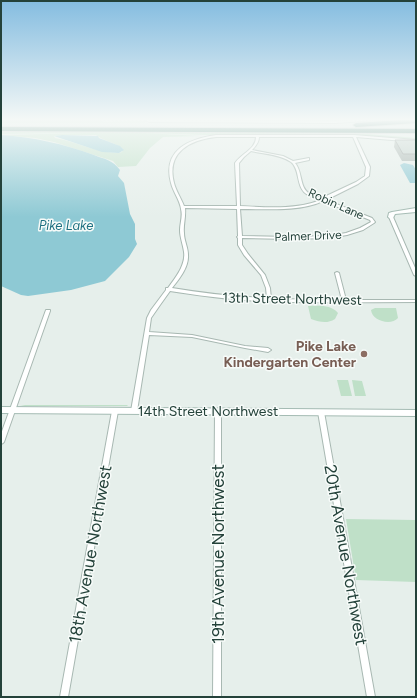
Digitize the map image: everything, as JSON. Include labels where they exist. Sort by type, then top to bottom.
[{"type":"street","points":[[134,411],[146,333],[152,312],[183,269],[186,258],[182,234],[183,207],[173,185],[171,173],[172,162],[179,152]]},
{"type":"street","points":[[247,152],[237,163],[239,237],[242,250],[263,275],[268,288],[269,300]]},
{"type":"street","points":[[256,152],[282,157],[293,162],[308,159]]},
{"type":"street","points":[[183,207],[238,208],[296,207],[307,205],[357,183],[367,176],[368,167],[361,152]]},
{"type":"street","name":"Robin Lane","points":[[293,162],[296,167],[302,189],[308,194],[372,221]]},
{"type":"street","points":[[416,210],[391,214],[416,275]]},
{"type":"street","name":"Palmer Drive","points":[[239,237],[330,237],[357,231],[371,224],[372,221]]},
{"type":"street","points":[[337,273],[344,300]]},
{"type":"street","name":"13th Street Northwest","points":[[168,289],[226,298],[269,300],[416,301]]},
{"type":"street","points":[[1,442],[48,311]]},
{"type":"street","points":[[146,333],[192,336],[244,347],[268,350]]},
{"type":"street","name":"14th Street Northwest","points":[[1,410],[416,413]]},
{"type":"street","name":"18th Avenue Northwest","points":[[64,697],[115,411]]},
{"type":"street","name":"19th Avenue Northwest","points":[[217,697],[218,412]]},
{"type":"street","name":"20th Avenue Northwest","points":[[321,412],[370,697]]},
{"type":"green space","points":[[84,152],[119,153],[122,152],[147,152],[136,166],[118,167],[113,161]]},
{"type":"green space","points":[[308,306],[328,307],[338,313],[332,321],[317,321],[311,319]]},
{"type":"green space","points":[[375,308],[396,308],[398,318],[391,322],[382,321],[372,314],[371,310]]},
{"type":"green space","points":[[337,380],[348,380],[352,396],[341,396]]},
{"type":"green space","points":[[352,380],[362,381],[366,396],[355,396]]},
{"type":"green space","points":[[20,405],[127,405],[128,406],[25,406]]},
{"type":"green space","points":[[346,519],[416,520],[416,582],[356,580]]},
{"type":"water","name":"Pike Lake","points":[[1,152],[83,152],[108,160],[114,164],[120,170],[118,176],[124,183],[130,214],[135,224],[135,239],[137,244],[129,257],[105,281],[71,290],[28,296],[21,295],[1,286]]},
{"type":"water","points":[[101,152],[121,152],[119,153]]},
{"type":"water","points":[[404,163],[413,165],[416,170],[416,183],[410,183],[400,165]]},
{"type":"building","points":[[402,152],[416,152],[416,154],[403,154]]},
{"type":"place","name":"Pike Lake Kindergarten Center","points":[[364,354]]}]
